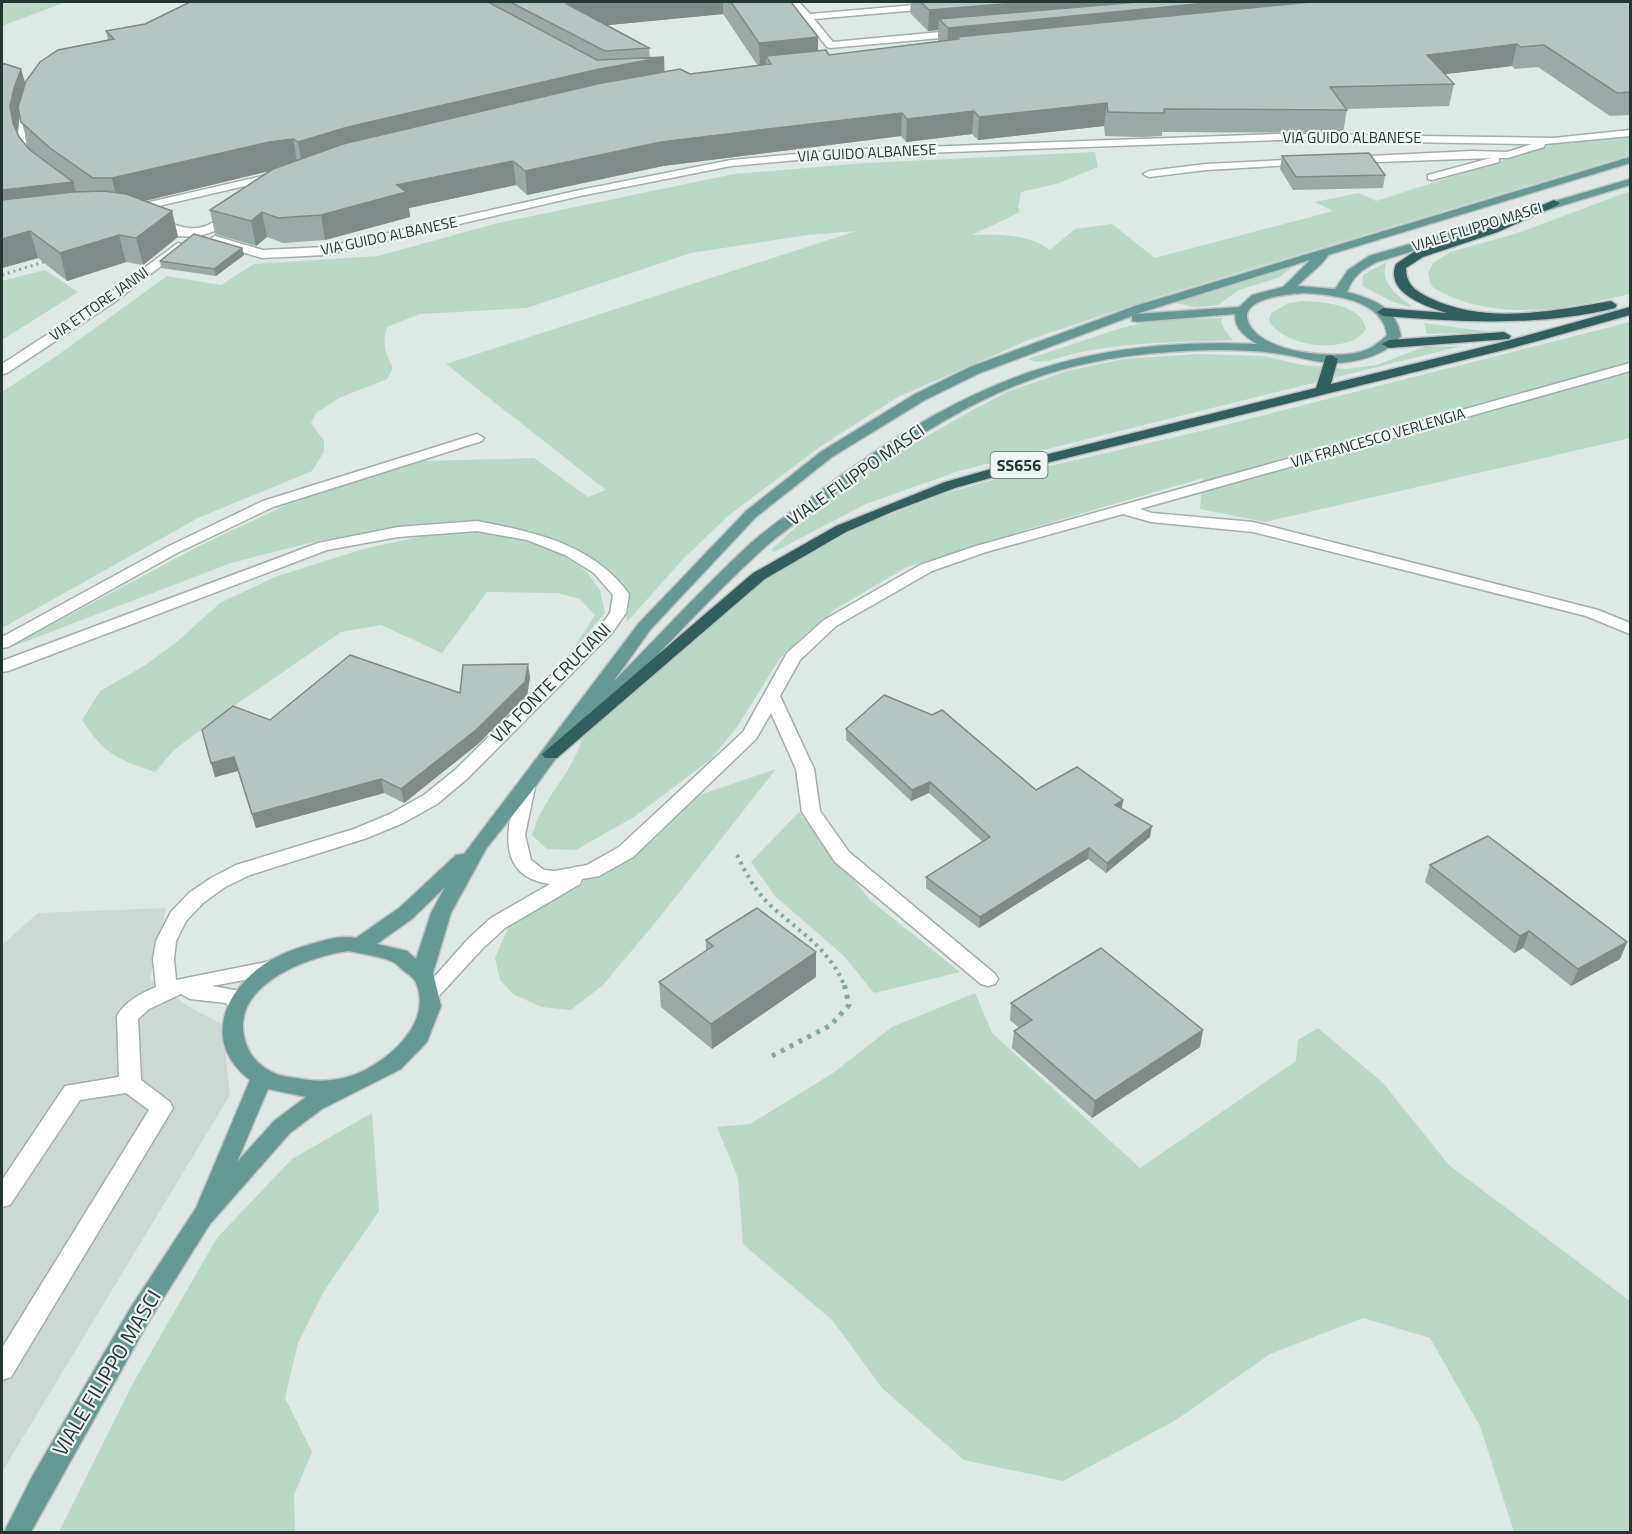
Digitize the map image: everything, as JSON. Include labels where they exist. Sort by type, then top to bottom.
[{"type":"highway","points":[[1485,319],[1419,298],[1401,283],[1400,267],[1419,254],[1494,230],[1554,204]]},
{"type":"highway","points":[[1383,312],[1485,319],[1537,317],[1630,301]]},
{"type":"highway","name":"SS656","points":[[551,754],[759,576],[841,529],[899,504],[950,485],[1006,469],[1507,345],[1630,311]]},
{"type":"highway","name":"SS656","points":[[1389,344],[1492,338],[1559,329]]},
{"type":"highway","points":[[1322,391],[1331,358]]},
{"type":"main road","name":"VIALE FILIPPO MASCI","points":[[361,945],[406,913],[478,846],[526,787],[645,626],[727,537],[777,492],[827,454],[920,397],[975,370],[1107,321],[1331,249],[1630,160]]},
{"type":"main road","name":"VIALE FILIPPO MASCI","points":[[1340,294],[1345,280],[1352,271],[1373,259],[1630,182]]},
{"type":"main road","name":"VIALE FILIPPO MASCI","points":[[1287,290],[1306,268],[1331,249]]},
{"type":"main road","points":[[1304,289],[1340,294],[1357,298],[1383,312],[1395,328],[1394,336],[1389,344],[1366,355],[1331,358],[1303,356],[1277,349],[1251,334],[1243,326],[1241,318],[1243,310],[1248,303],[1258,297],[1287,290],[1304,289]]},
{"type":"main road","name":"VIALE FILIPPO MASCI","points":[[1107,321],[1243,310]]},
{"type":"main road","name":"VIALE FILIPPO MASCI","points":[[551,754],[762,542],[860,468],[919,430],[1004,386],[1080,360],[1128,351],[1173,348],[1277,349]]},
{"type":"main road","name":"VIALE FILIPPO MASCI","points":[[426,984],[429,945],[441,913],[478,846]]},
{"type":"main road","points":[[361,945],[375,946],[398,954],[416,966],[426,984],[432,1002],[428,1023],[416,1043],[397,1061],[372,1076],[344,1086],[314,1090],[296,1088],[262,1078],[244,1064],[234,1046],[232,1026],[238,1005],[251,986],[271,968],[295,956],[322,947],[361,945]]},
{"type":"main road","name":"VIALE FILIPPO MASCI","points":[[202,1217],[262,1078]]},
{"type":"main road","name":"VIALE FILIPPO MASCI","points":[[17,1533],[42,1484],[140,1314],[202,1217],[282,1127],[314,1102],[344,1086]]},
{"type":"street","points":[[795,2],[830,45],[973,32]]},
{"type":"street","points":[[807,17],[975,2]]},
{"type":"street","points":[[33,165],[18,141],[21,115],[34,89]]},
{"type":"street","name":"VIA GUIDO ALBANESE","points":[[274,189],[293,177],[275,175],[121,212],[144,217],[178,233],[193,234],[262,254],[326,251],[731,163],[840,153],[1278,138],[1553,141],[1630,133]]},
{"type":"street","name":"VIA GUIDO ALBANESE","points":[[1149,174],[1206,167],[1472,154],[1508,155],[1553,141]]},
{"type":"street","points":[[1432,177],[1508,155]]},
{"type":"street","points":[[193,234],[212,230],[239,209]]},
{"type":"street","name":"VIA ETTORE JANNI","points":[[2,370],[109,300],[167,257],[193,234]]},
{"type":"street","name":"VIA FRANCESCO VERLENGIA","points":[[426,984],[498,923],[579,875],[603,866],[626,852],[750,735],[793,657],[830,623],[926,568],[981,549],[1630,367]]},
{"type":"street","points":[[2,643],[172,550],[268,504],[477,438]]},
{"type":"street","points":[[1125,509],[1151,517],[1253,527],[1592,613],[1630,629]]},
{"type":"street","name":"VIA FONTE CRUCIANI","points":[[2,667],[323,546],[398,532],[477,526],[531,536],[570,552],[600,570],[621,594],[618,613],[606,630],[444,790],[401,818],[350,837],[268,859],[230,876],[194,900],[173,925],[165,942],[164,967],[167,990]]},
{"type":"street","points":[[771,694],[805,769],[811,812],[842,857],[988,979]]},
{"type":"street","name":"VIA FRANCESCO VERLENGIA","points":[[526,787],[516,835],[522,863],[539,876],[555,878],[579,875]]},
{"type":"street","points":[[130,1084],[128,1016],[146,999],[167,990],[271,968]]},
{"type":"street","points":[[167,990],[220,993],[233,996],[238,1005]]},
{"type":"street","points":[[2,1198],[73,1092],[130,1084],[162,1108],[2,1369]]},
{"type":"path","points":[[2,275],[55,258]]},
{"type":"path","points":[[737,855],[749,879],[769,904],[833,959],[847,987],[849,1005],[831,1025],[772,1056]]},
{"type":"shaded area","points":[[166,908],[150,979],[191,1008],[222,1024],[230,1095],[2,1472],[2,945],[38,913]]},
{"type":"green space","points":[[2,2],[66,2],[2,26]]},
{"type":"green space","points":[[1630,137],[1630,155],[1164,295],[1031,339],[898,397],[821,446],[728,516],[684,558],[627,622],[624,593],[549,540],[506,526],[446,523],[317,541],[231,563],[6,649],[201,545],[301,498],[424,461],[534,458],[588,497],[606,490],[446,364],[856,231],[807,235],[691,253],[527,308],[420,314],[387,327],[385,348],[393,368],[387,379],[339,398],[316,413],[311,423],[324,441],[324,452],[312,471],[198,518],[2,628],[2,392],[58,355],[167,276],[221,285],[254,264],[378,256],[498,223],[734,174],[865,163],[1095,152],[1098,167],[1059,183],[1021,192],[1018,207],[1020,212],[972,235],[1003,235],[1023,238],[1050,250],[1075,229],[1112,224],[1155,258],[1333,211],[1315,202],[1359,193],[1376,201],[1557,143]]},
{"type":"green space","points":[[1630,191],[1630,294],[1555,308],[1504,309],[1454,298],[1431,286],[1428,273],[1433,263],[1450,252],[1518,233]]},
{"type":"green space","points":[[1387,262],[1385,275],[1387,282],[1400,298],[1412,306],[1391,301],[1362,286],[1363,275]]},
{"type":"green space","points":[[1294,266],[1278,278],[1239,290],[1218,305],[1196,307],[1175,303]]},
{"type":"green space","points":[[45,270],[78,292],[2,340],[2,281]]},
{"type":"green space","points":[[1321,302],[1349,309],[1363,321],[1366,329],[1358,337],[1346,343],[1331,345],[1316,345],[1287,337],[1269,320],[1271,313],[1289,303]]},
{"type":"green space","points":[[1223,318],[1221,322],[1225,331],[1233,340],[1132,345],[1092,350],[1044,362],[1028,359],[1121,328],[1156,320]]},
{"type":"green space","points":[[1630,322],[1630,438],[1265,522],[1200,509],[1203,478],[905,568],[834,610],[780,658],[737,727],[710,760],[634,817],[576,850],[547,849],[532,835],[541,812],[573,762],[583,730],[758,584],[805,554],[864,525],[938,496],[1003,477],[1209,429]]},
{"type":"green space","points":[[1424,323],[1491,332],[1427,334]]},
{"type":"green space","points":[[1462,346],[959,471],[866,504],[774,552],[771,550],[805,519],[887,459],[1007,392],[1067,371],[1123,359],[1198,354],[1264,356],[1302,365],[1347,369],[1377,365],[1423,347]]},
{"type":"green space","points":[[467,531],[508,534],[561,554],[586,571],[600,590],[605,613],[570,654],[595,615],[580,599],[558,593],[487,592],[442,653],[381,625],[341,632],[174,750],[155,772],[113,754],[98,741],[82,720],[100,691],[144,666],[178,641],[220,603],[275,577],[363,549],[430,535]]},
{"type":"green space","points":[[776,769],[659,918],[603,985],[571,1010],[541,1007],[513,994],[500,980],[495,958],[509,926],[638,847],[697,796]]},
{"type":"green space","points":[[799,812],[870,900],[960,972],[874,993],[844,956],[775,896],[751,862]]},
{"type":"green space","points":[[975,993],[992,1033],[1140,1168],[1296,1061],[1298,1040],[1318,1028],[1383,1083],[1449,1165],[1630,1301],[1630,1532],[1514,1532],[1480,1426],[1430,1338],[1363,1318],[1270,1354],[1176,1420],[1063,1481],[964,1460],[882,1388],[833,1321],[743,1244],[738,1178],[717,1127],[750,1124],[833,1073],[892,1027]]},
{"type":"green space","points":[[372,1113],[379,1211],[324,1291],[298,1343],[285,1398],[312,1452],[294,1495],[295,1532],[59,1532],[132,1385],[217,1238],[292,1159]]},
{"type":"building","points":[[190,2],[488,2],[597,60],[664,57],[595,70],[348,127],[298,142],[293,139],[269,142],[112,178],[93,178],[50,148],[21,122],[18,107],[26,81],[40,62],[58,50],[114,39],[106,31],[145,24]]},
{"type":"building","points":[[510,2],[594,2],[567,4],[649,48],[605,51]]},
{"type":"building","points":[[731,2],[791,2],[818,37],[759,43]]},
{"type":"building","points":[[921,2],[1026,2],[929,10]]},
{"type":"building","points":[[1138,2],[1217,2],[948,28],[939,19]]},
{"type":"building","points":[[1311,2],[1630,2],[1630,92],[1617,93],[1544,45],[1520,47],[1517,44],[1427,55],[1454,84],[1330,87],[1347,110],[1164,109],[1164,113],[1108,112],[1107,103],[979,117],[974,111],[907,119],[902,113],[661,142],[525,171],[513,161],[397,185],[406,192],[321,215],[278,218],[262,212],[251,221],[210,210],[273,169],[343,144],[597,84],[680,69],[690,74],[771,64],[766,56],[826,50],[829,55],[959,39],[957,37]]},
{"type":"building","points":[[2,63],[21,69],[10,106],[13,123],[19,137],[30,150],[73,182],[2,190]]},
{"type":"building","points":[[1369,153],[1385,175],[1296,177],[1282,156]]},
{"type":"building","points":[[104,191],[126,194],[172,211],[136,238],[119,235],[60,253],[30,231],[2,239],[2,200]]},
{"type":"building","points":[[194,234],[242,248],[214,269],[160,261]]},
{"type":"building","points":[[350,655],[460,693],[463,665],[528,664],[525,682],[476,730],[401,789],[381,779],[252,814],[234,757],[211,763],[202,730],[233,706],[270,720]]},
{"type":"building","points":[[884,695],[932,715],[942,710],[1036,790],[1077,767],[1123,800],[1115,805],[1152,826],[1107,863],[1089,848],[980,917],[926,877],[990,837],[930,782],[912,790],[846,729]]},
{"type":"building","points":[[1488,836],[1627,942],[1578,969],[1529,931],[1520,936],[1430,865]]},
{"type":"building","points":[[757,908],[816,952],[711,1024],[659,982],[713,946],[706,940]]},
{"type":"building","points":[[1101,948],[1203,1030],[1095,1101],[1014,1031],[1032,1020],[1011,1003]]}]
